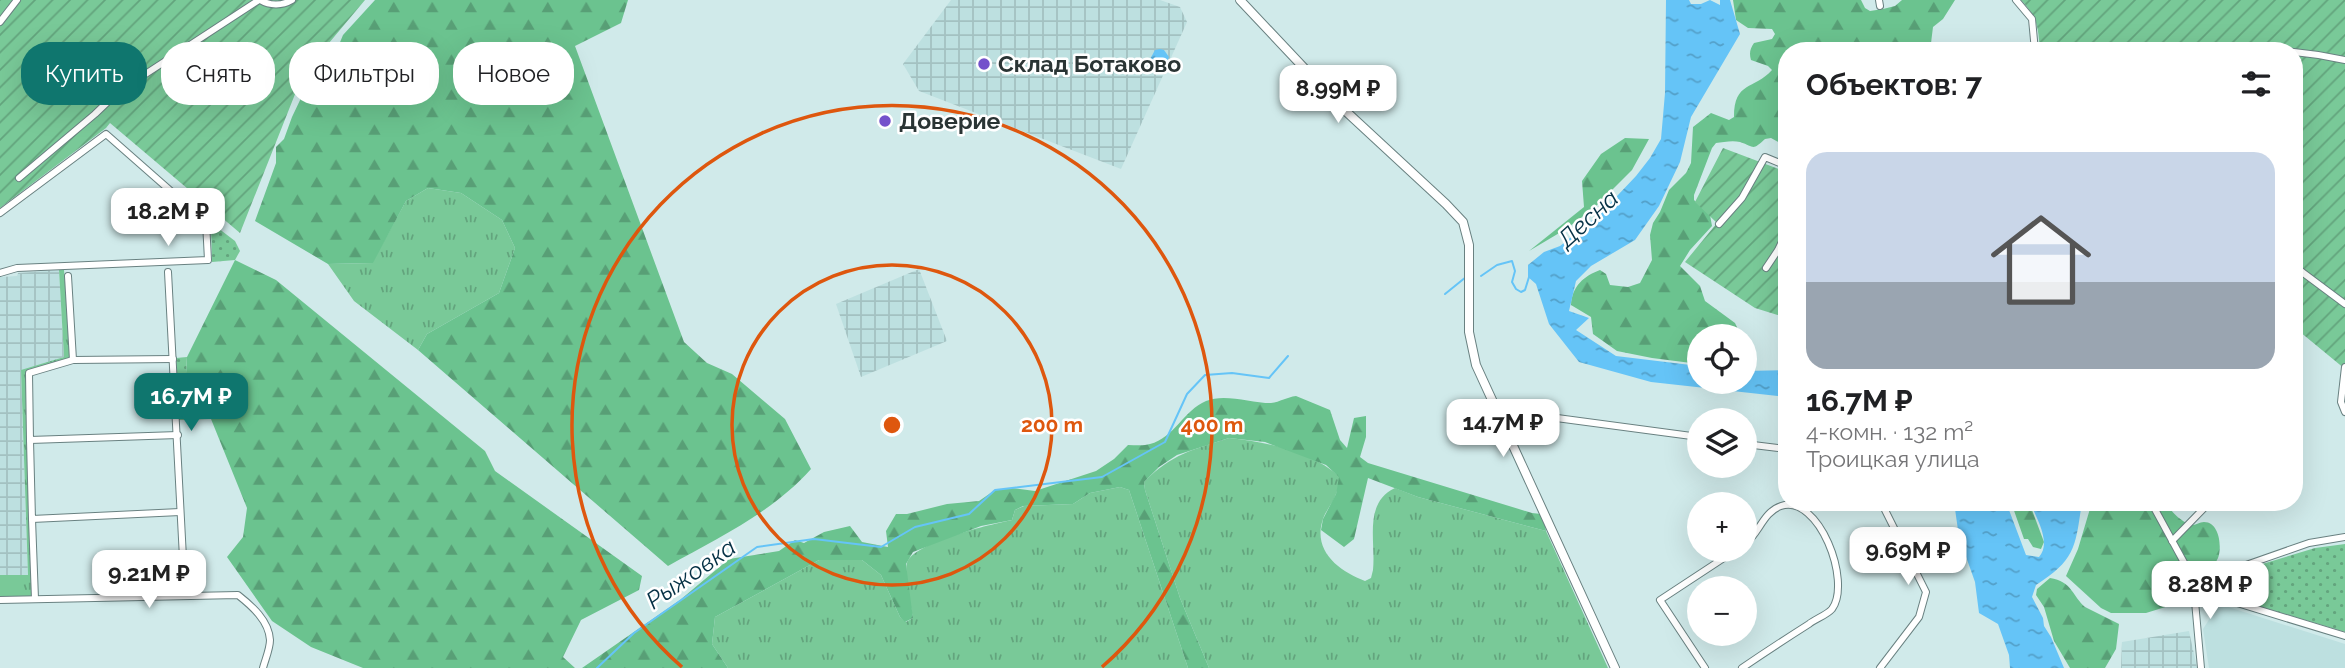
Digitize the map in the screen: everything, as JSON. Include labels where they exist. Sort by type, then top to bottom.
[{"type":"main road","points":[[1240,0],[1338,104],[1465,225],[1470,251],[1469,332],[1476,365],[1615,668]]},
{"type":"street","points":[[0,22],[18,0]]},
{"type":"street","points":[[19,178],[118,92],[260,0],[274,5],[286,4],[292,0]]},
{"type":"street","points":[[2016,0],[2032,19],[2034,42]]},
{"type":"street","points":[[2303,52],[2345,60]]},
{"type":"street","points":[[0,213],[106,134],[206,222],[208,260],[17,268],[0,273]]},
{"type":"street","points":[[1719,224],[1742,198],[1765,157],[1778,162]]},
{"type":"street","points":[[1766,268],[1778,250]]},
{"type":"street","points":[[168,271],[184,596]]},
{"type":"street","points":[[2303,273],[2345,304]]},
{"type":"street","points":[[68,275],[73,360]]},
{"type":"street","points":[[35,599],[29,373],[73,360],[173,359]]},
{"type":"street","points":[[2344,369],[2345,412]]},
{"type":"street","points":[[1497,410],[1687,436]]},
{"type":"street","points":[[30,440],[178,435]]},
{"type":"street","points":[[1757,445],[1778,448]]},
{"type":"street","points":[[1757,530],[1771,511],[1778,508]]},
{"type":"street","points":[[1742,668],[1832,609],[1839,586],[1831,548],[1807,511]]},
{"type":"street","points":[[1880,668],[1919,617],[1926,592],[1886,511]]},
{"type":"street","points":[[2156,511],[2193,579],[2201,668]]},
{"type":"street","points":[[2172,541],[2201,511]]},
{"type":"street","points":[[32,519],[180,512]]},
{"type":"street","points":[[2218,587],[2226,572],[2309,543],[2345,537]]},
{"type":"street","points":[[1705,668],[1660,600],[1718,562]]},
{"type":"street","points":[[2193,579],[2218,587],[2224,599],[2345,636]]},
{"type":"street","points":[[0,600],[238,595],[254,608],[266,627],[270,641],[263,668]]},
{"type":"shaded area","points":[[951,0],[1160,0],[1180,7],[1187,22],[1121,169],[919,91],[903,64]]},
{"type":"shaded area","points":[[919,269],[947,341],[861,377],[836,304]]},
{"type":"shaded area","points":[[59,270],[64,357],[21,371],[28,576],[0,575],[0,277]]},
{"type":"shaded area","points":[[2219,604],[2345,644],[2345,668],[2209,668],[2203,629]]},
{"type":"shaded area","points":[[2189,631],[2197,668],[2121,668],[2122,642]]},
{"type":"green space","points":[[0,0],[365,0],[330,42],[289,42],[291,105],[240,233],[110,123],[0,208]]},
{"type":"green space","points":[[375,0],[628,0],[621,23],[575,46],[684,342],[707,363],[732,374],[785,419],[811,469],[762,511],[668,566],[418,350],[427,334],[499,293],[515,248],[502,220],[461,193],[428,188],[406,201],[373,263],[328,264],[255,221],[276,163],[276,147],[284,139],[298,105],[439,105],[439,42],[340,42],[343,35]]},
{"type":"green space","points":[[1733,0],[1861,0],[1870,11],[1895,6],[1902,0],[1955,0],[1943,19],[1933,27],[1931,42],[1778,42],[1778,142],[1771,138],[1765,139],[1753,147],[1737,141],[1728,141],[1716,143],[1712,148],[1694,200],[1710,215],[1712,226],[1690,250],[1680,266],[1700,286],[1705,301],[1735,324],[1687,324],[1687,362],[1617,351],[1593,334],[1591,317],[1571,305],[1576,287],[1589,275],[1600,270],[1606,274],[1610,285],[1628,287],[1640,283],[1652,260],[1650,235],[1653,223],[1669,190],[1686,173],[1691,163],[1693,127],[1711,113],[1729,120],[1734,117],[1737,97],[1741,92],[1772,70],[1751,60],[1750,53],[1754,43],[1772,39],[1775,34],[1772,29],[1748,28],[1736,20]]},
{"type":"green space","points":[[2021,0],[2345,0],[2345,369],[2303,334],[2303,42],[2039,42],[2031,12]]},
{"type":"green space","points":[[1625,138],[1649,139],[1632,170],[1594,208],[1529,251],[1584,207],[1582,181],[1601,154]]},
{"type":"green space","points":[[1723,148],[1778,169],[1778,315],[1755,308],[1685,262],[1717,223],[1695,202]]},
{"type":"green space","points":[[428,188],[461,193],[502,220],[515,248],[499,293],[427,334],[418,350],[354,301],[328,264],[372,263],[406,201]]},
{"type":"green space","points":[[214,225],[235,241],[240,251],[235,260],[212,262],[211,226]]},
{"type":"green space","points":[[235,260],[276,280],[485,451],[495,471],[642,576],[639,590],[581,620],[563,657],[575,668],[363,668],[311,647],[272,621],[227,557],[243,537],[247,508],[211,419],[186,374],[187,357]]},
{"type":"green space","points":[[59,270],[64,270],[71,355],[68,360],[26,372],[32,594],[30,597],[0,597],[0,575],[28,575],[21,370],[64,357]]},
{"type":"green space","points":[[187,357],[186,374],[211,419],[179,420],[176,358]]},
{"type":"green space","points":[[1296,396],[1330,410],[1340,440],[1347,448],[1354,418],[1366,416],[1366,437],[1360,457],[1368,463],[1541,514],[1546,531],[1418,497],[1368,478],[1354,539],[1344,547],[1321,530],[1323,519],[1336,494],[1339,477],[1326,465],[1265,442],[1229,438],[1177,455],[1159,467],[1144,482],[1180,598],[1209,668],[1188,668],[1129,490],[1120,487],[1090,493],[1073,504],[1023,506],[1015,510],[1012,520],[981,526],[913,552],[906,564],[913,618],[905,622],[900,617],[881,575],[862,560],[819,560],[715,617],[712,644],[728,668],[582,668],[680,600],[729,559],[779,551],[795,540],[804,543],[824,532],[850,526],[862,542],[888,547],[886,531],[896,514],[979,501],[995,490],[1012,488],[1035,491],[1096,471],[1128,445],[1150,444],[1166,436],[1191,411],[1206,401],[1229,398],[1271,403]]},
{"type":"green space","points":[[1229,438],[1288,449],[1316,460],[1340,477],[1335,497],[1323,519],[1321,541],[1337,565],[1365,581],[1371,578],[1373,570],[1373,524],[1378,503],[1395,488],[1418,497],[1546,531],[1608,668],[1209,668],[1180,598],[1144,482],[1173,459]]},
{"type":"green space","points":[[1120,487],[1129,490],[1188,668],[728,668],[712,644],[715,617],[819,560],[862,560],[881,575],[900,617],[906,622],[913,618],[906,567],[912,556],[923,548],[954,536],[1012,520],[1015,510],[1024,506],[1073,504],[1090,493]]},
{"type":"green space","points":[[2014,511],[2032,511],[2044,542],[2041,549],[2033,547],[2028,539],[2024,539]]},
{"type":"green space","points":[[2089,511],[2173,511],[2193,525],[2204,522],[2214,526],[2220,542],[2218,558],[2192,585],[2188,600],[2146,613],[2111,613],[2101,608],[2066,576],[2078,549]]},
{"type":"green space","points":[[2345,544],[2345,632],[2228,597],[2224,588],[2229,574],[2315,548]]},
{"type":"green space","points":[[2050,578],[2068,586],[2085,607],[2119,624],[2116,649],[2105,668],[2070,668],[2054,641],[2044,607],[2036,595],[2037,589]]},
{"type":"water","points":[[1666,0],[1689,0],[1691,4],[1701,4],[1710,0],[1720,5],[1720,0],[1730,0],[1740,34],[1691,117],[1680,162],[1659,206],[1635,240],[1591,266],[1576,281],[1569,311],[1589,318],[1576,330],[1616,356],[1687,365],[1687,386],[1651,382],[1579,362],[1549,324],[1536,284],[1528,277],[1528,265],[1544,252],[1560,246],[1600,214],[1636,176],[1661,139],[1665,93]]},
{"type":"water","points":[[1160,49],[1169,57],[1162,72],[1153,71],[1148,63],[1155,50]]},
{"type":"water","points":[[1778,370],[1778,396],[1757,394],[1757,371]]},
{"type":"water","points":[[1955,511],[2009,511],[2026,555],[2039,557],[2044,544],[2034,511],[2080,511],[2071,551],[2059,568],[2036,585],[2032,597],[2064,668],[2010,668],[2009,655],[1998,624],[1979,613],[1975,582],[1959,537]]},
{"type":"waterway","name":"Рыжовка","points":[[1481,276],[1497,265],[1512,261],[1515,271],[1512,282],[1516,289],[1521,292],[1525,290],[1529,277]]},
{"type":"waterway","name":"Рыжовка","points":[[1445,294],[1466,277]]},
{"type":"waterway","name":"Рыжовка","points":[[597,668],[634,633],[757,547],[814,539],[881,547],[915,527],[969,514],[995,490],[1102,477],[1165,442],[1187,394],[1205,375],[1232,373],[1269,378],[1288,356]]},
{"type":"place","name":"Склад Ботаково","points":[[984,64]]},
{"type":"place","name":"Доверие","points":[[885,121]]},
{"type":"water label","name":"Десна","points":[[1588,219]]}]
